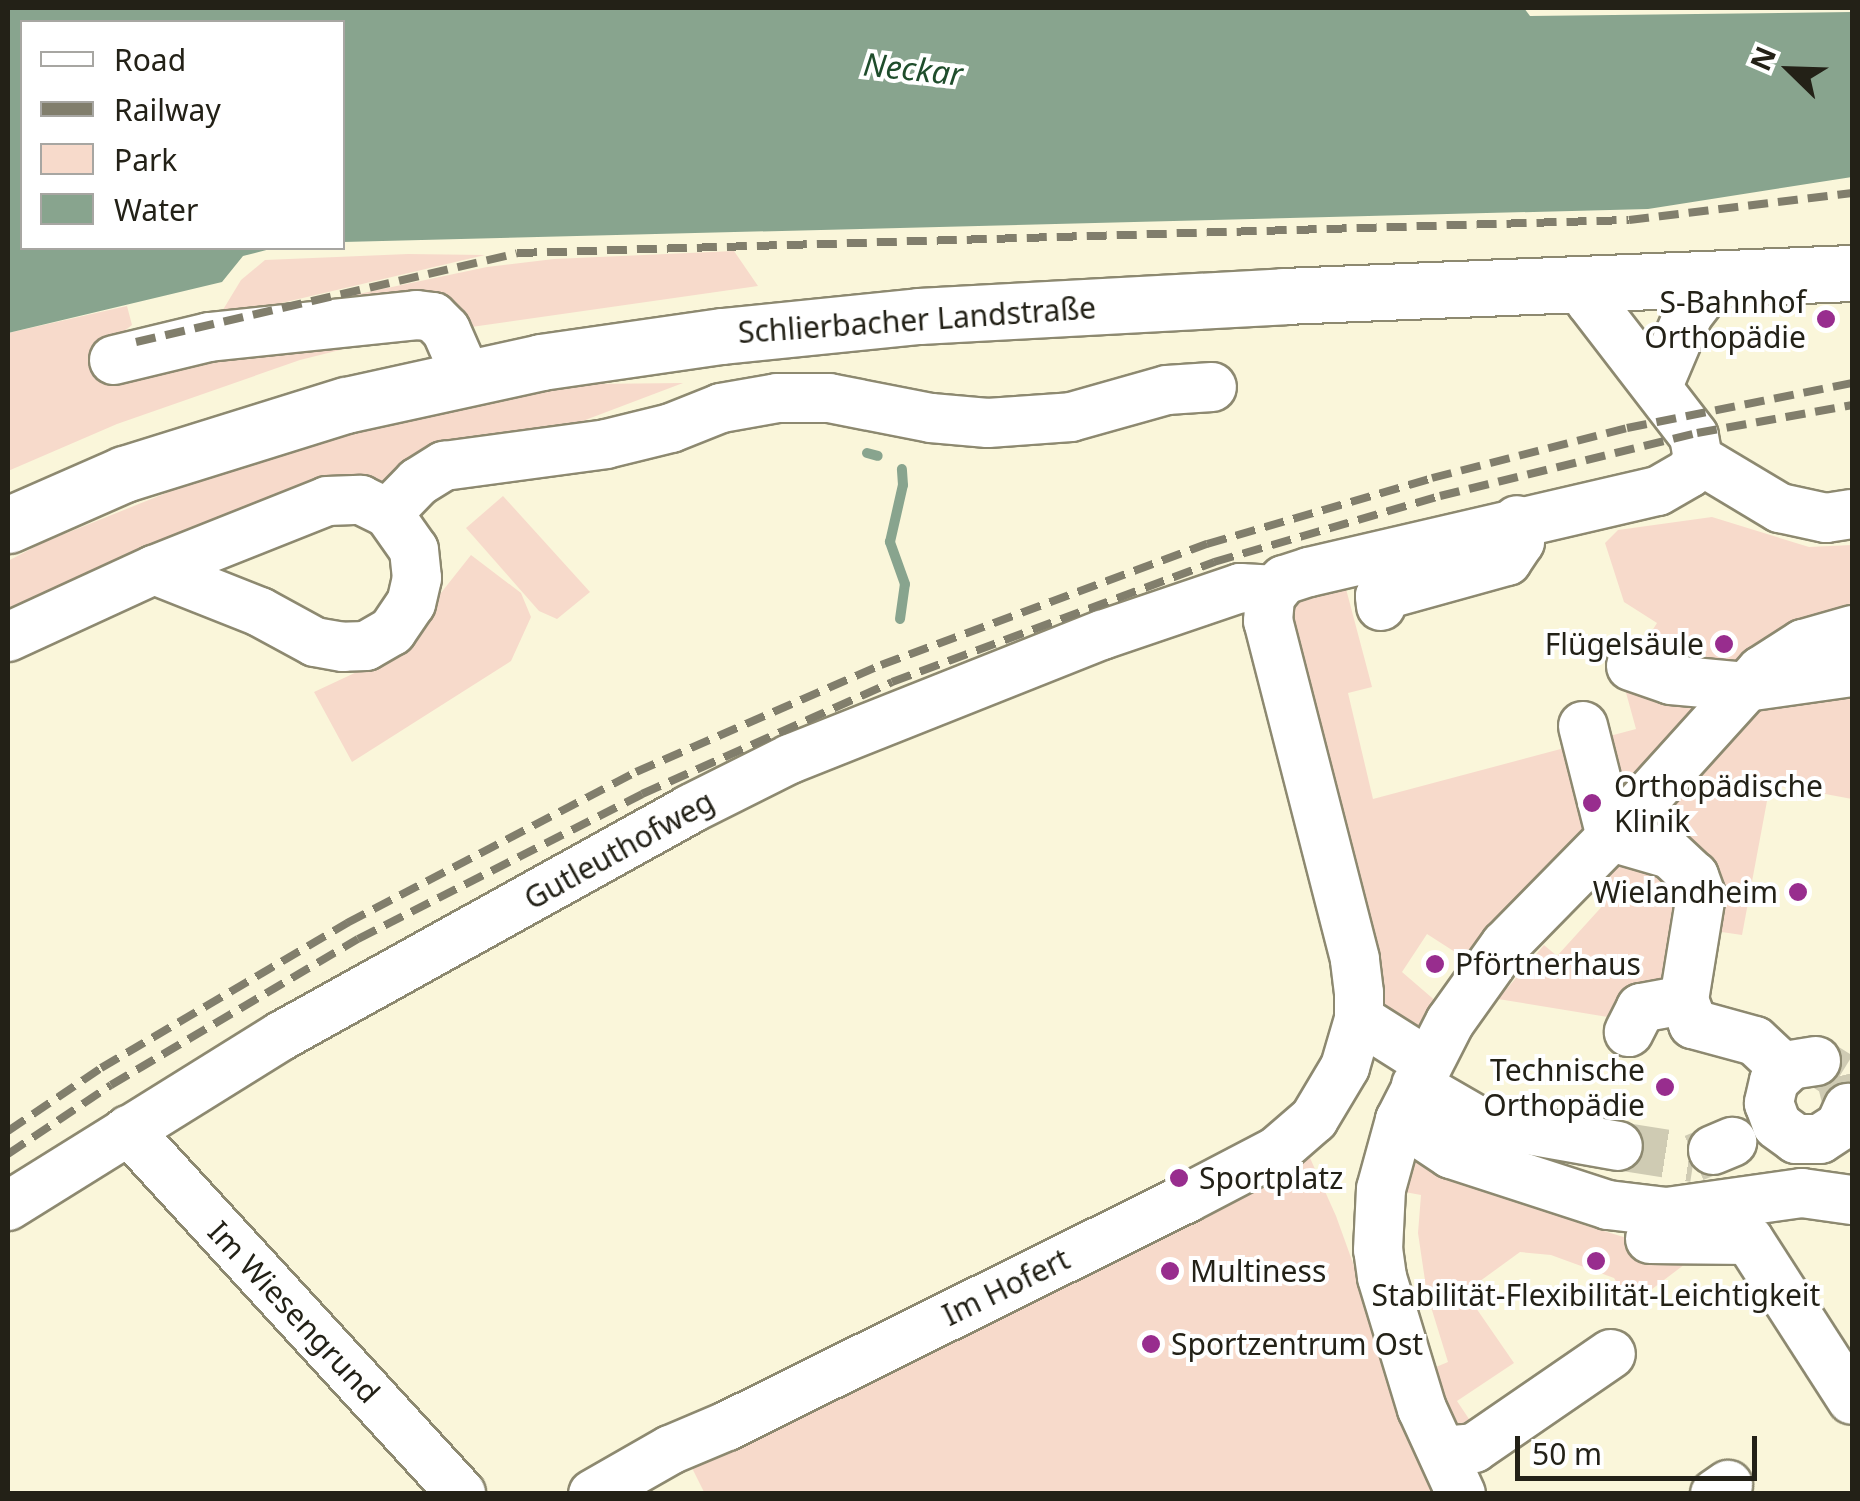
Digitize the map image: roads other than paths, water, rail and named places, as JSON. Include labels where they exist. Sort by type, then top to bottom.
[{"type":"main road","name":"Schlierbacher Landstraße","points":[[8,524],[124,474],[346,405],[541,362],[825,323],[1284,296],[1852,274]]},
{"type":"street","points":[[1658,386],[1688,315],[1714,281]]},
{"type":"street","points":[[1273,590],[1284,580],[1309,572],[1517,520],[1669,488],[1690,473],[1698,459],[1694,436],[1590,302],[1588,286]]},
{"type":"street","points":[[114,360],[209,337],[417,314],[432,317],[446,330],[467,378]]},
{"type":"street","points":[[388,513],[418,482],[444,466],[606,444],[670,428],[720,408],[777,398],[829,398],[931,418],[1002,423],[1070,417],[1167,390],[1212,387]]},
{"type":"street","points":[[1698,459],[1780,508],[1826,518],[1852,514]]},
{"type":"street","points":[[8,636],[154,570],[326,500],[360,500],[388,513],[414,550],[418,578],[412,603],[392,630],[366,646],[316,642],[260,612],[154,570]]},
{"type":"street","points":[[1381,606],[1380,596],[1507,561],[1520,542],[1517,520]]},
{"type":"street","name":"Gutleuthofweg","points":[[8,1206],[281,1036],[690,809],[790,759],[1102,635],[1240,588],[1273,590]]},
{"type":"street","name":"Im Hofert","points":[[593,1494],[670,1450],[727,1426],[1277,1151],[1314,1118],[1346,1067],[1359,1019],[1355,958],[1268,622],[1273,590]]},
{"type":"street","points":[[1611,1354],[1474,1448],[1452,1472],[1405,1360],[1378,1250],[1381,1189],[1414,1089],[1483,972],[1746,687],[1790,651],[1852,630]]},
{"type":"street","points":[[1630,666],[1671,680],[1746,687],[1852,672]]},
{"type":"street","points":[[1583,726],[1611,837]]},
{"type":"street","points":[[1611,837],[1670,854],[1697,880],[1700,895],[1684,1000],[1692,1024],[1755,1041],[1800,1065],[1774,1081],[1769,1103],[1773,1119],[1789,1136],[1820,1139],[1840,1126],[1848,1108]]},
{"type":"street","points":[[1629,1032],[1641,1008],[1684,1000]]},
{"type":"street","points":[[1359,1019],[1414,1089],[1451,1154],[1578,1198],[1667,1212],[1761,1196],[1824,1194],[1852,1200]]},
{"type":"street","points":[[1414,1089],[1478,1121],[1618,1146]]},
{"type":"street","name":"Im Wiesengrund","points":[[128,1130],[461,1494]]},
{"type":"street","points":[[1578,1198],[1584,1214],[1651,1239],[1736,1236],[1749,1240],[1852,1400]]},
{"type":"water","name":"Neckar","points":[[8,8],[1524,8],[1530,16],[1852,12],[1852,177],[1648,209],[345,242],[345,20],[20,20],[20,250],[266,250],[243,256],[222,282],[8,333]]},
{"type":"waterway","points":[[867,453],[878,456]]},
{"type":"waterway","points":[[900,619],[905,584],[890,542],[903,485],[902,469]]},
{"type":"tunnel","points":[[1816,1061],[1840,1076],[1848,1108]]},
{"type":"tunnel","points":[[1618,1146],[1694,1158],[1713,1150]]},
{"type":"railway","points":[[136,342],[517,253],[1629,220],[1852,193]]},
{"type":"railway","points":[[8,1131],[101,1068],[347,923],[636,772],[881,665],[1207,544],[1432,478],[1627,428],[1852,383]]},
{"type":"railway","points":[[8,1154],[111,1085],[358,939],[642,794],[892,682],[1214,562],[1440,496],[1697,433],[1852,405]]},
{"type":"place","name":"S-Bahnhof Orthopädie","points":[[1826,319]]},
{"type":"place","name":"Flügelsäule","points":[[1724,644]]},
{"type":"place","name":"Orthopädische Klinik","points":[[1592,803]]},
{"type":"place","name":"Wielandheim","points":[[1798,892]]},
{"type":"place","name":"Pförtnerhaus","points":[[1435,964]]},
{"type":"place","name":"Technische Orthopädie","points":[[1665,1087]]},
{"type":"place","name":"Sportplatz","points":[[1179,1178]]},
{"type":"place","name":"Stabilität-Flexibilität-Leichtigkeit","points":[[1596,1261]]},
{"type":"place","name":"Multiness","points":[[1170,1271]]},
{"type":"place","name":"Sportzentrum Ost","points":[[1151,1344]]}]
